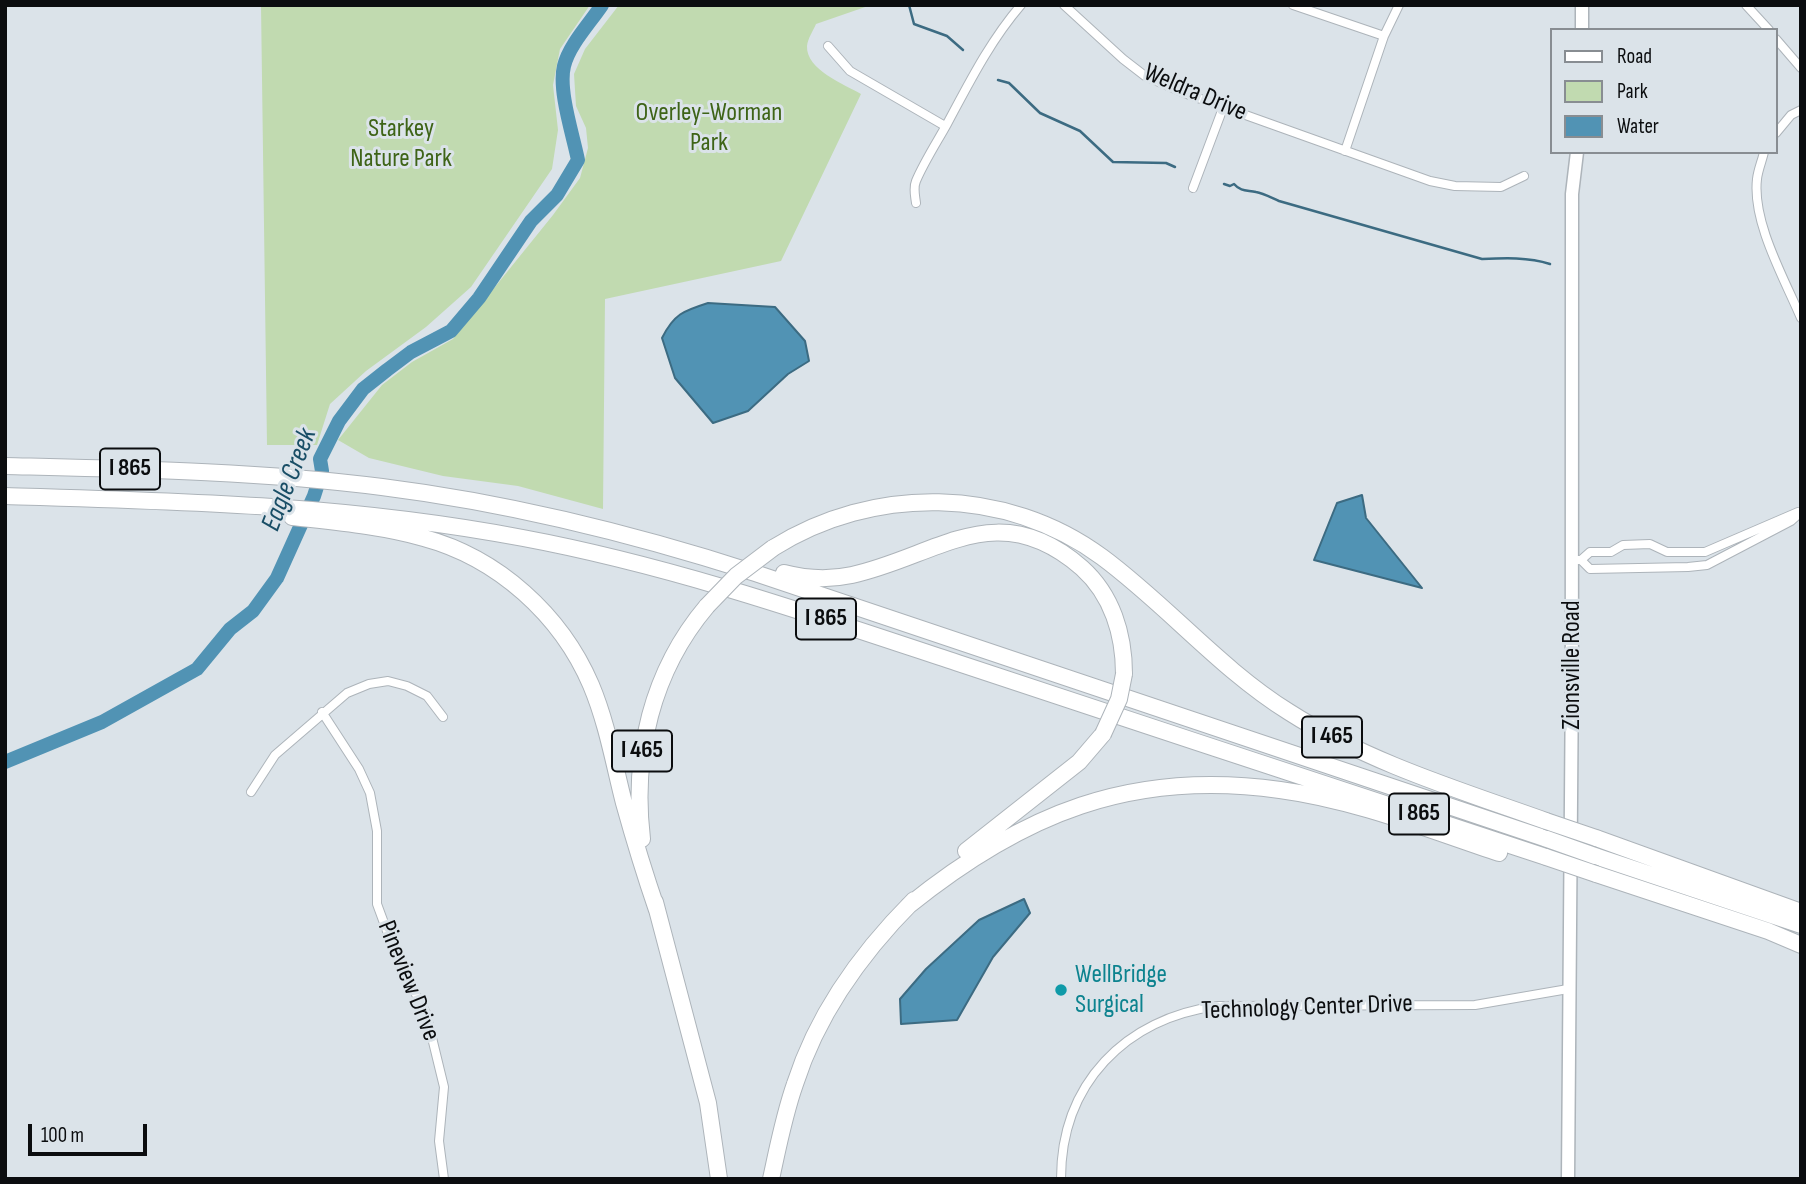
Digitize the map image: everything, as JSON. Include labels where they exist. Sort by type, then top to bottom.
[{"type":"highway","name":"I 865","points":[[5,466],[254,474],[464,499],[530,512],[702,556],[1801,925]]},
{"type":"highway","name":"I 865","points":[[5,496],[179,502],[482,530],[563,545],[647,565],[739,591],[1546,863]]},
{"type":"highway","name":"I 465","points":[[719,1179],[708,1103],[657,910],[641,828],[639,787],[643,745],[655,698],[668,666],[681,641],[707,606],[736,576],[773,548],[804,530],[842,515],[898,503],[960,503],[1001,510],[1035,520],[1070,537],[1103,558],[1252,685],[1303,721],[1343,743],[1546,821],[1801,912]]},
{"type":"highway","points":[[346,518],[423,538],[465,554],[494,570],[521,590],[555,626],[580,663],[596,698],[641,862],[657,910]]},
{"type":"highway","points":[[702,556],[797,576],[824,578],[855,574],[967,536],[991,533],[1028,538],[1064,554],[1096,583],[1108,603],[1123,647],[1124,674],[1119,699],[1103,734],[1079,762],[946,867],[908,906]]},
{"type":"highway","name":"I 465","points":[[771,1179],[794,1084],[820,1024],[854,968],[881,934],[908,906],[966,861],[992,845],[1072,808],[1128,793],[1186,785],[1262,788],[1311,796],[1397,818],[1546,863],[1801,946]]},
{"type":"main road","points":[[1582,5],[1582,28]]},
{"type":"main road","name":"Zionsville Road","points":[[1568,1179],[1576,560],[1572,194],[1577,154]]},
{"type":"street","points":[[916,202],[916,181],[984,57],[1021,5]]},
{"type":"street","name":"Weldra Drive","points":[[1064,5],[1123,60],[1145,76],[1223,108],[1430,181],[1455,186],[1501,187],[1524,176]]},
{"type":"street","points":[[1293,5],[1384,36]]},
{"type":"street","points":[[1345,151],[1384,36],[1399,5]]},
{"type":"street","points":[[1746,5],[1767,28]]},
{"type":"street","points":[[1778,41],[1801,68]]},
{"type":"street","points":[[828,46],[850,71],[946,126]]},
{"type":"street","points":[[1193,188],[1223,108]]},
{"type":"street","points":[[1778,130],[1791,115],[1801,110]]},
{"type":"street","points":[[1763,154],[1757,179],[1758,210],[1801,318]]},
{"type":"street","points":[[1801,511],[1791,521],[1707,565],[1590,569],[1576,560],[1590,552],[1611,552],[1623,545],[1650,544],[1667,552],[1705,552],[1801,511]]},
{"type":"street","points":[[251,792],[268,763],[322,712],[347,693],[369,684],[388,681],[407,686],[427,696],[443,717]]},
{"type":"street","name":"Pineview Drive","points":[[322,712],[359,768],[370,793],[377,831],[377,904],[398,961],[426,1013],[444,1087],[439,1141],[444,1179]]},
{"type":"street","name":"Technology Center Drive","points":[[1061,1179],[1061,1157],[1074,1107],[1101,1064],[1126,1041],[1186,1011],[1218,1006],[1475,1004],[1569,989]]},
{"type":"green space","name":"Starkey Nature Park","points":[[261,5],[590,5],[560,49],[553,85],[558,130],[552,169],[471,287],[426,327],[366,371],[330,404],[317,445],[267,445]]},
{"type":"green space","name":"Overley-Worman Park","points":[[619,5],[871,5],[816,24],[808,40],[808,55],[819,69],[861,94],[781,261],[605,299],[603,509],[518,486],[443,476],[369,458],[338,440],[382,385],[412,362],[453,339],[580,178],[588,148],[586,128],[576,106],[574,74],[585,49]]},
{"type":"water","points":[[708,303],[775,307],[805,341],[809,361],[788,374],[748,411],[713,423],[675,378],[662,338],[680,314]]},
{"type":"water","points":[[1362,495],[1366,518],[1422,588],[1314,560],[1337,503]]},
{"type":"water","points":[[1024,899],[1030,913],[993,957],[957,1020],[901,1024],[900,999],[926,969],[979,920]]},
{"type":"waterway","name":"Eagle Creek","points":[[5,762],[102,722],[197,669],[230,629],[253,611],[277,578],[314,496],[322,471],[320,459],[339,421],[363,389],[411,352],[451,331],[479,298],[531,221],[557,195],[578,160],[564,100],[564,66],[575,42],[602,5]]},
{"type":"waterway","points":[[909,5],[914,24],[947,36],[963,50]]},
{"type":"waterway","points":[[998,80],[1009,83],[1040,113],[1080,131],[1113,162],[1166,163],[1175,167]]},
{"type":"waterway","points":[[1224,184],[1234,184],[1242,190],[1262,193],[1279,201],[1482,259],[1525,259],[1550,264]]},
{"type":"place","name":"WellBridge Surgical","points":[[1061,990]]}]
